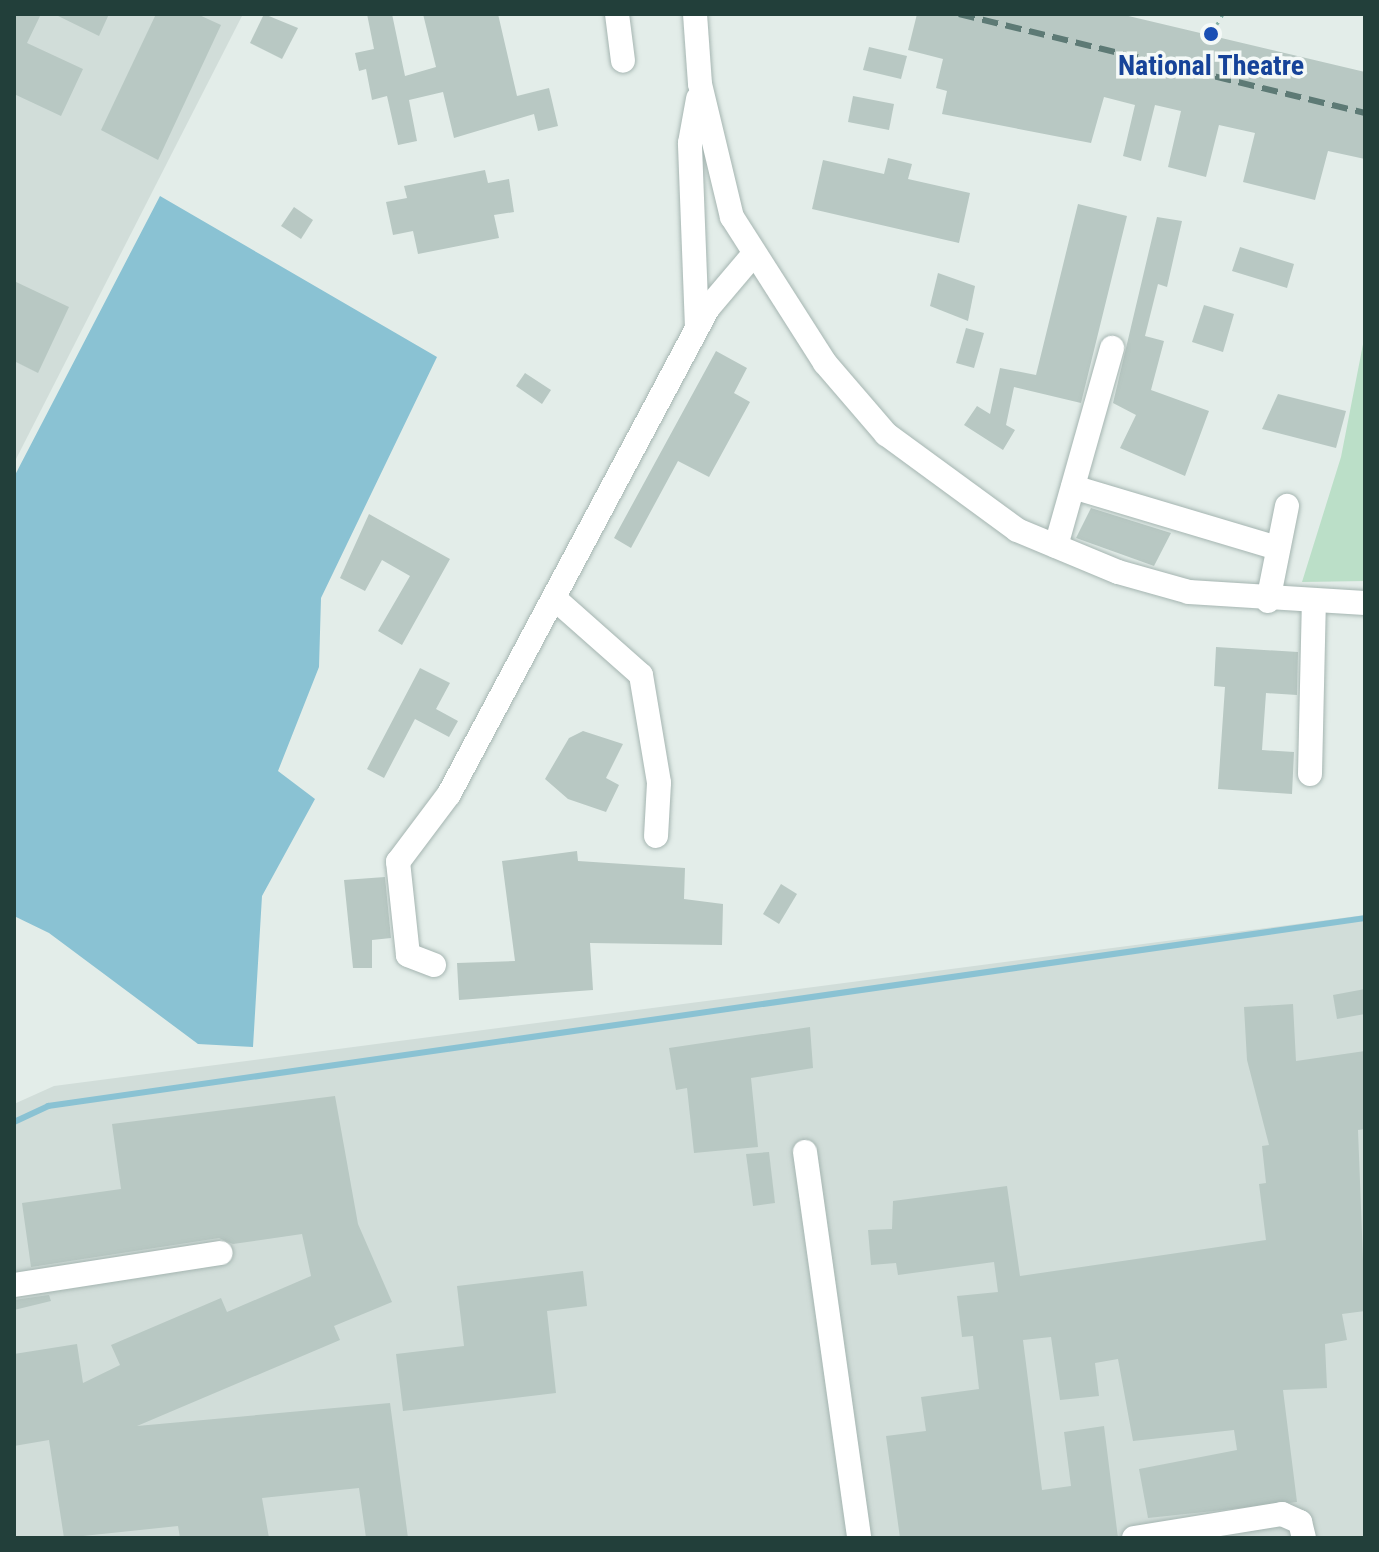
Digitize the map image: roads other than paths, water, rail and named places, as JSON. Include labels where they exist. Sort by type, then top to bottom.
[{"type":"street","points":[[617,14],[623,61]]},
{"type":"street","points":[[695,14],[700,84],[732,217],[753,255],[825,363],[886,434],[979,505],[1056,546],[1189,592],[1268,601],[1365,603]]},
{"type":"street","points":[[697,328],[690,143],[700,84]]},
{"type":"street","points":[[434,965],[408,955],[398,862],[449,794],[697,328],[753,255]]},
{"type":"street","points":[[1056,546],[1112,348]]},
{"type":"street","points":[[1073,487],[1278,548]]},
{"type":"street","points":[[1268,601],[1287,506]]},
{"type":"street","points":[[554,598],[641,675],[659,783],[656,836]]},
{"type":"street","points":[[1310,774],[1314,603]]},
{"type":"street","points":[[805,1152],[859,1538]]},
{"type":"street","points":[[14,1285],[221,1253]]},
{"type":"street","points":[[1134,1538],[1147,1530],[1282,1514],[1300,1522],[1304,1538]]},
{"type":"water","points":[[160,196],[437,357],[321,598],[319,667],[278,771],[315,799],[262,896],[253,1047],[198,1044],[49,933],[14,916],[14,477]]},
{"type":"waterway","points":[[14,1122],[48,1106],[1365,918]]},
{"type":"railway","points":[[959,14],[1365,113]]},
{"type":"place","name":"National Theatre","points":[[1211,34]]}]
